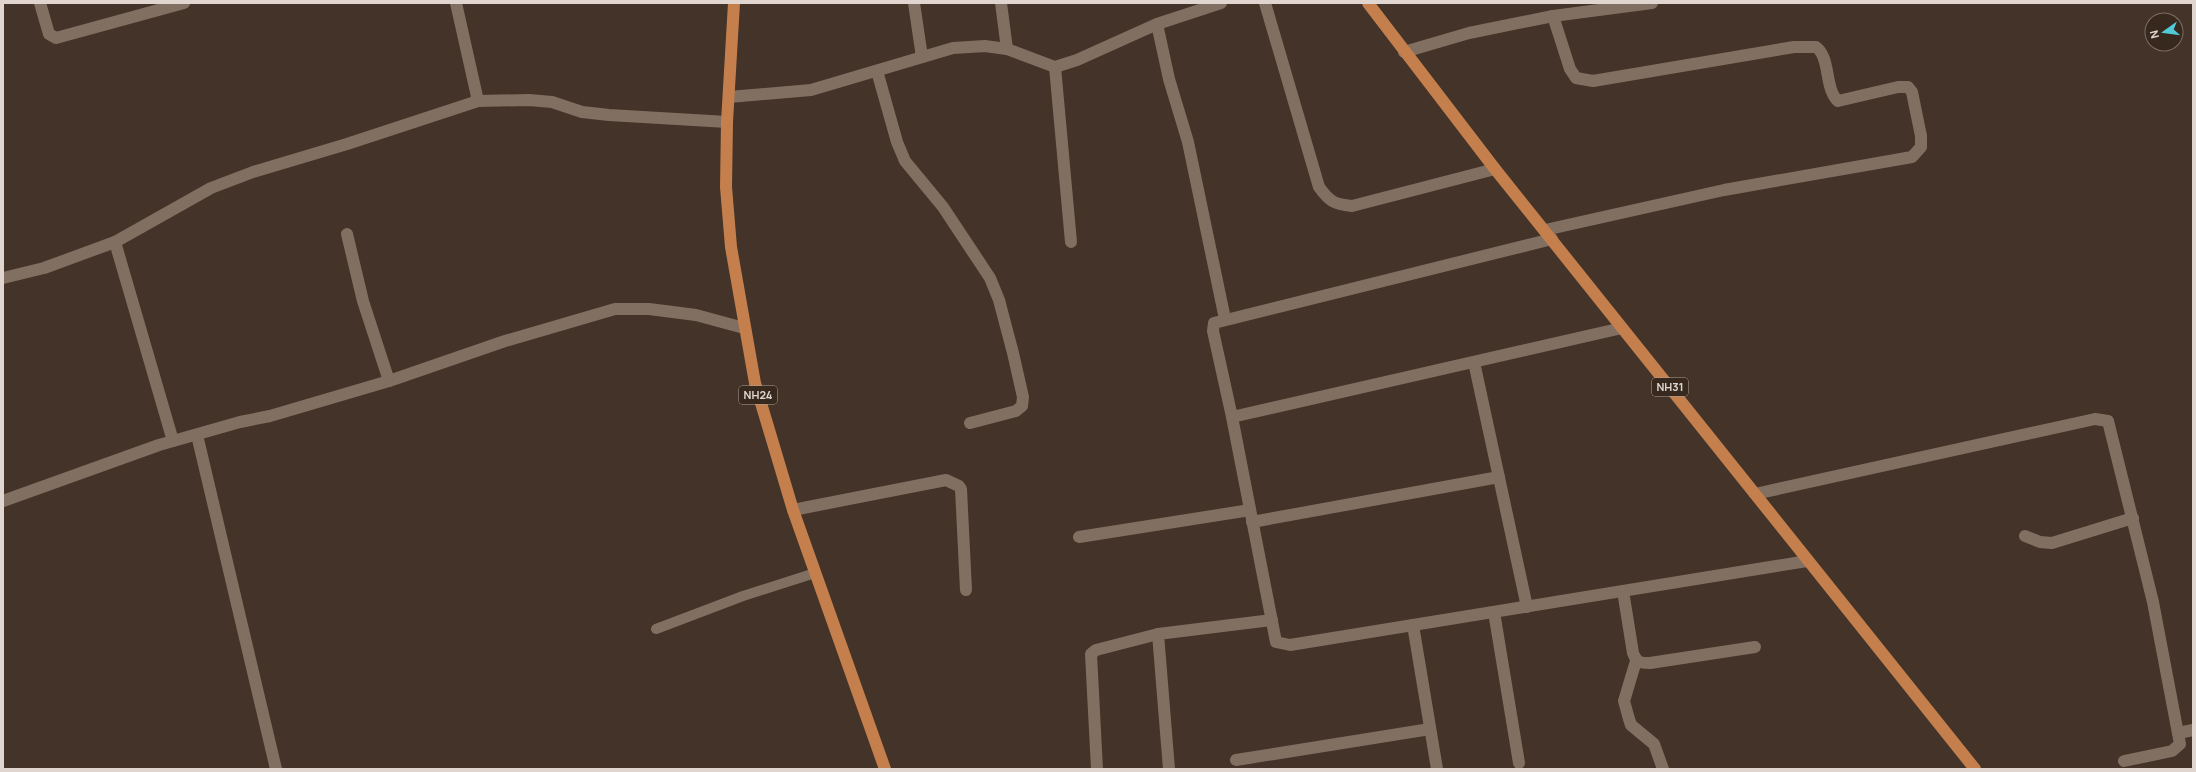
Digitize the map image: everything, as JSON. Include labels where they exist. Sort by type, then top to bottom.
[{"type":"highway","name":"NH24","points":[[734,3],[727,122],[726,187],[729,232],[744,328],[755,383],[793,510],[885,769]]},
{"type":"highway","name":"NH31","points":[[1368,3],[1404,52],[1548,235],[1974,769]]},
{"type":"street","points":[[40,3],[49,34],[56,38],[184,3]]},
{"type":"street","points":[[456,3],[478,101]]},
{"type":"street","points":[[914,3],[922,57]]},
{"type":"street","points":[[1001,3],[1007,49]]},
{"type":"street","points":[[729,97],[811,90],[953,48],[984,46],[1007,49],[1055,67],[1077,60],[1157,24],[1221,3]]},
{"type":"street","points":[[1265,3],[1319,187],[1329,200],[1338,204],[1352,206],[1496,169]]},
{"type":"street","points":[[1404,52],[1469,33],[1553,16],[1652,3]]},
{"type":"street","points":[[1553,16],[1570,69],[1576,78],[1594,81],[1794,47],[1816,47],[1822,53],[1832,95],[1838,101],[1898,87],[1908,87],[1912,92],[1921,136],[1921,147],[1912,157],[1724,190],[1224,319],[1214,323],[1213,331],[1232,417],[1276,642],[1290,645],[1807,561]]},
{"type":"street","points":[[1157,24],[1169,79],[1188,142],[1224,319]]},
{"type":"street","points":[[1055,67],[1071,242]]},
{"type":"street","points":[[877,71],[897,142],[905,161],[943,206],[990,278],[999,300],[1023,397],[1022,406],[1016,411],[970,423]]},
{"type":"street","points":[[3,278],[44,268],[115,242],[211,188],[253,172],[347,144],[478,101],[529,100],[552,102],[582,112],[609,115],[727,122]]},
{"type":"street","points":[[347,234],[363,301],[389,381]]},
{"type":"street","points":[[115,242],[174,441]]},
{"type":"street","points":[[3,501],[174,441],[240,422],[270,416],[389,381],[505,341],[615,309],[649,309],[696,315],[744,328]]},
{"type":"street","points":[[1232,417],[1622,328]]},
{"type":"street","points":[[1474,362],[1527,607]]},
{"type":"street","points":[[1755,494],[2094,419],[2108,421],[2153,602],[2180,744],[2172,751],[2124,761]]},
{"type":"street","points":[[197,435],[276,769]]},
{"type":"street","points":[[1079,537],[1251,516],[1499,477]]},
{"type":"street","points":[[793,510],[946,480],[953,482],[961,489],[966,590]]},
{"type":"street","points":[[2025,536],[2040,542],[2052,543],[2133,518]]},
{"type":"street","points":[[1623,591],[1636,661],[1624,701],[1631,725],[1654,744],[1663,769]]},
{"type":"street","points":[[1494,612],[1519,763]]},
{"type":"street","points":[[1097,769],[1091,654],[1096,650],[1158,634],[1272,620]]},
{"type":"street","points":[[1413,625],[1436,769]]},
{"type":"street","points":[[1158,634],[1169,769]]},
{"type":"street","points":[[1636,661],[1639,663],[1650,663],[1755,647]]},
{"type":"street","points":[[1236,760],[1430,729]]},
{"type":"street","points":[[2178,733],[2193,730]]},
{"type":"lane","points":[[656,628],[743,596],[815,573]]}]
